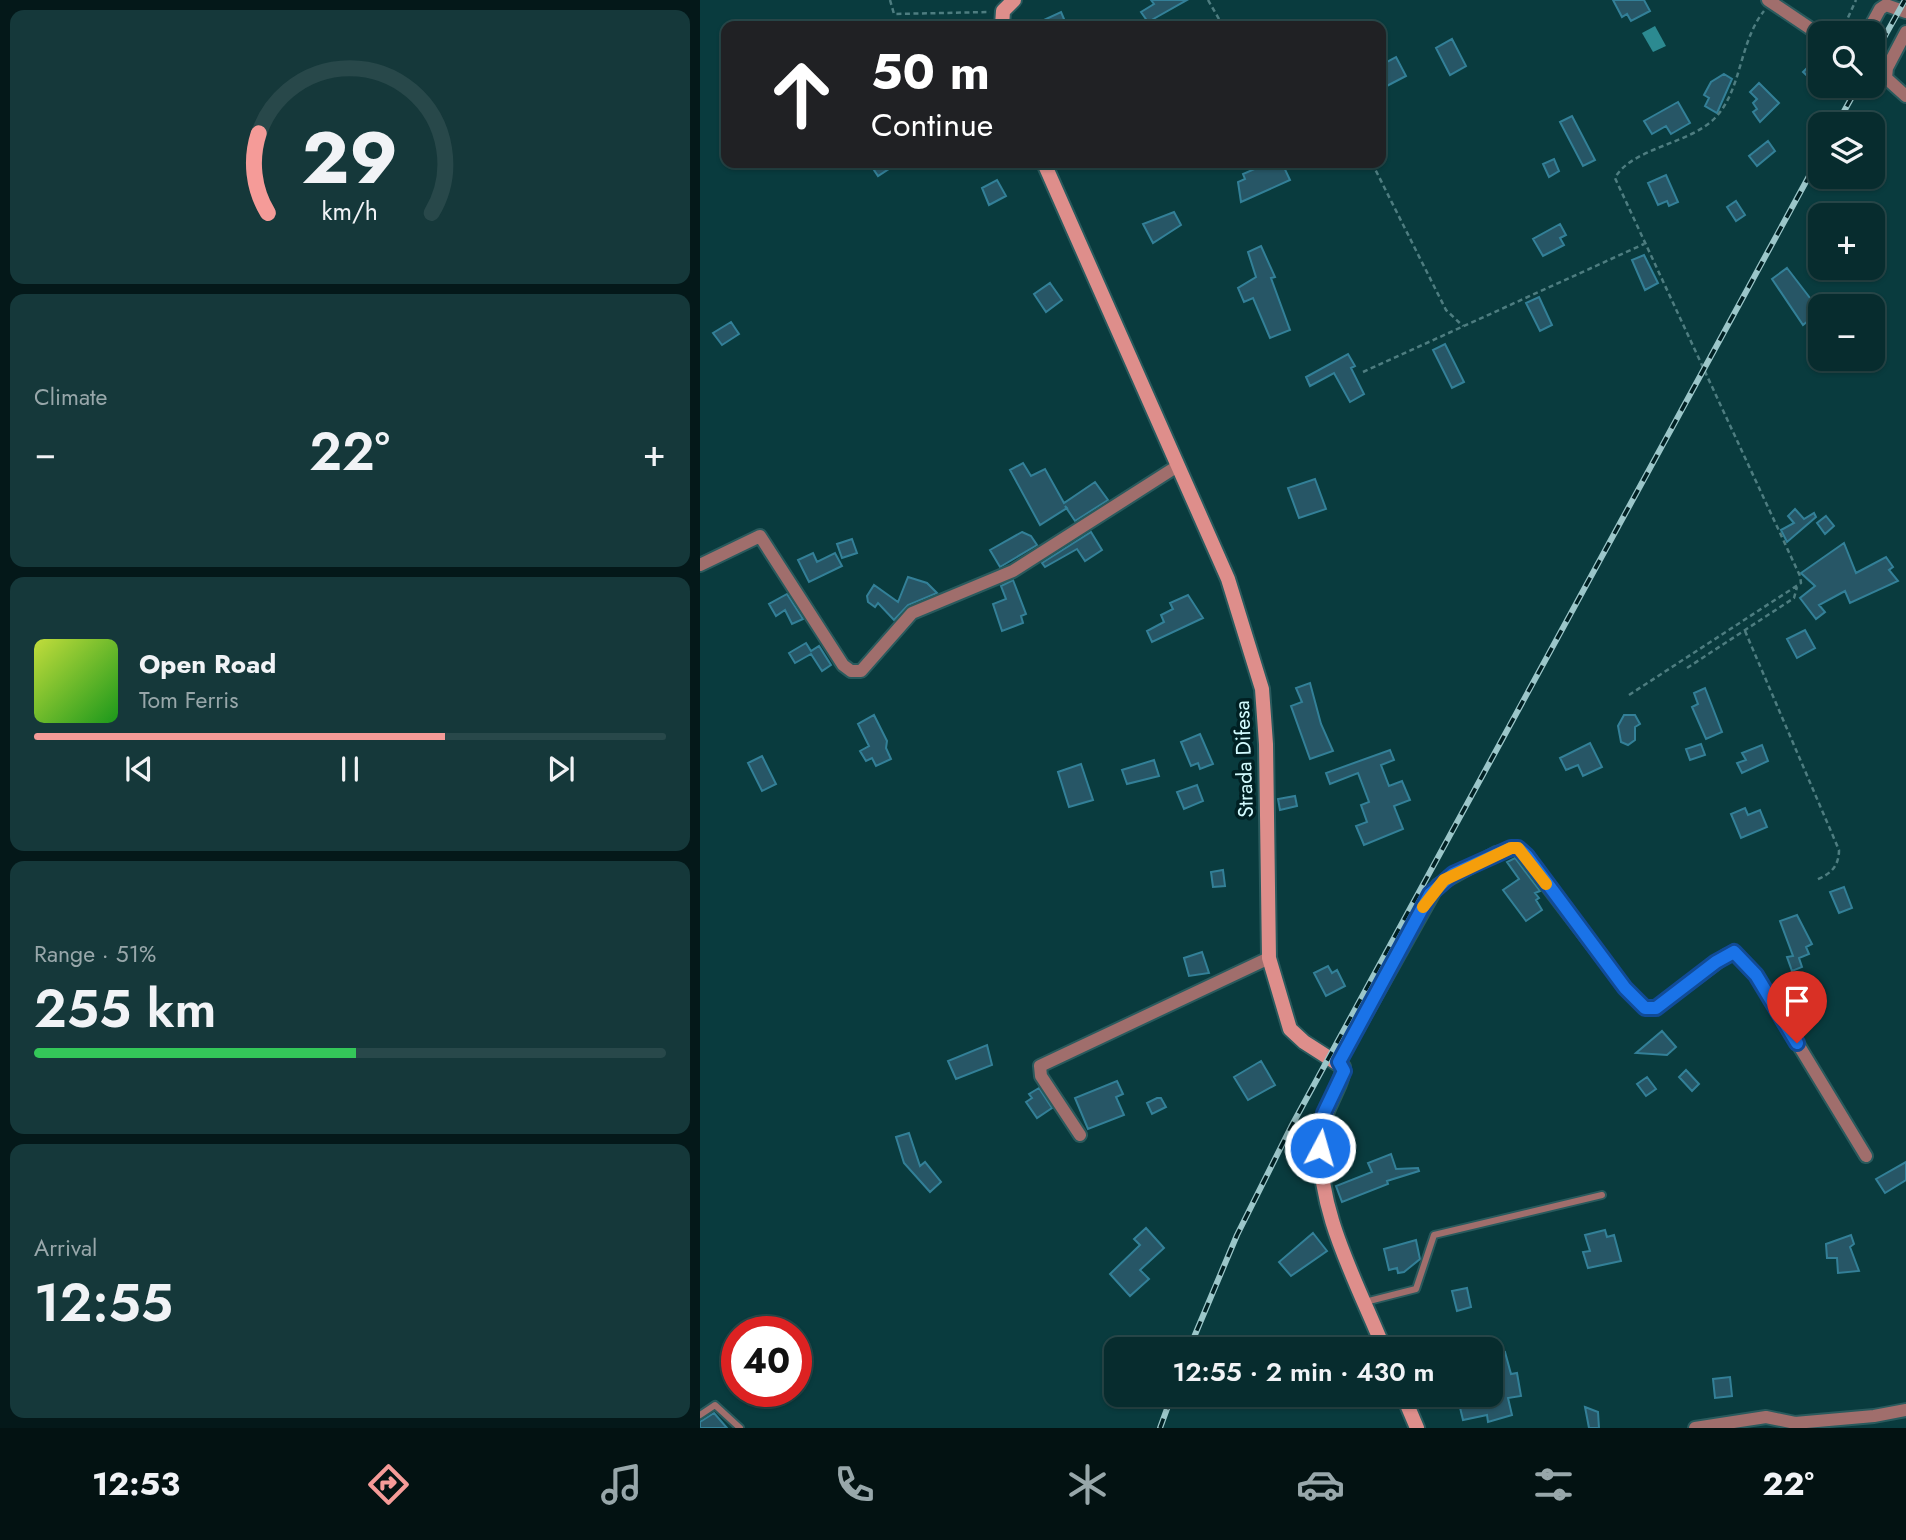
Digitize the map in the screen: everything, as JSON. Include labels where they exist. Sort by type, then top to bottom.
[{"type":"street","points":[[1003,19],[1014,0]]},
{"type":"street","points":[[1771,2],[1808,27]]},
{"type":"street","points":[[1874,21],[1880,9],[1886,5],[1906,12]]},
{"type":"street","points":[[1906,32],[1887,68],[1886,78],[1906,96]]},
{"type":"street","name":"Strada Difesa","points":[[1046,168],[1176,467],[1228,579],[1262,689],[1266,744],[1269,958],[1290,1029],[1304,1042],[1339,1062]]},
{"type":"street","points":[[700,565],[760,536],[843,665],[851,671],[861,671],[912,613],[1013,571],[1176,467]]},
{"type":"street","points":[[1379,1337],[1330,1214],[1322,1165],[1322,1121],[1344,1071],[1339,1062],[1438,885],[1496,853],[1518,848],[1625,988],[1645,1008],[1656,1008],[1727,955],[1734,952],[1739,956],[1756,975],[1866,1156]]},
{"type":"street","points":[[1080,1135],[1041,1076],[1040,1066],[1269,958]]},
{"type":"street","points":[[1408,1407],[1417,1428]]},
{"type":"street","points":[[1695,1428],[1766,1418],[1795,1423],[1906,1410]]},
{"type":"lane","points":[[1365,1301],[1416,1289],[1434,1235],[1601,1195]]},
{"type":"lane","points":[[700,1415],[715,1405],[740,1428]]},
{"type":"path","points":[[890,0],[894,14],[1003,19]]},
{"type":"path","points":[[1208,0],[1220,21]]},
{"type":"path","points":[[1846,21],[1856,0]]},
{"type":"path","points":[[1687,667],[1794,598],[1800,576],[1615,178],[1628,164],[1701,130],[1717,117],[1732,87],[1758,19],[1771,2]]},
{"type":"path","points":[[1375,168],[1446,310],[1463,326]]},
{"type":"path","points":[[1363,372],[1644,244]]},
{"type":"path","points":[[1629,695],[1797,587]]},
{"type":"path","points":[[1745,631],[1839,850],[1839,862],[1816,880]]},
{"type":"water","points":[[1655,26],[1666,46],[1653,52],[1642,33]]},
{"type":"building","points":[[1151,0],[1187,0],[1147,21],[1141,12],[1154,4]]},
{"type":"building","points":[[1613,0],[1644,0],[1650,11],[1631,21],[1627,14],[1622,17]]},
{"type":"building","points":[[1061,12],[1065,21],[1042,21]]},
{"type":"building","points":[[1452,39],[1466,66],[1450,75],[1436,48]]},
{"type":"building","points":[[1396,57],[1406,76],[1386,86],[1386,62]]},
{"type":"building","points":[[1724,74],[1732,79],[1717,113],[1705,106],[1709,98],[1704,95],[1711,82]]},
{"type":"building","points":[[1759,83],[1779,103],[1760,122],[1753,112],[1757,109],[1753,103],[1757,99],[1750,92]]},
{"type":"building","points":[[1678,102],[1690,123],[1671,134],[1666,126],[1652,134],[1644,121]]},
{"type":"building","points":[[1572,116],[1595,160],[1583,166],[1560,122]]},
{"type":"building","points":[[1768,141],[1775,151],[1757,166],[1749,156]]},
{"type":"building","points":[[1554,159],[1559,171],[1549,177],[1543,164]]},
{"type":"building","points":[[873,168],[890,168],[878,176]]},
{"type":"building","points":[[1257,168],[1284,168],[1290,180],[1241,202],[1238,182],[1245,179],[1243,174]]},
{"type":"building","points":[[1666,175],[1678,202],[1669,206],[1667,201],[1658,205],[1648,183]]},
{"type":"building","points":[[997,180],[1006,196],[989,205],[982,188]]},
{"type":"building","points":[[1736,201],[1745,215],[1736,221],[1727,207]]},
{"type":"building","points":[[1174,212],[1181,225],[1153,243],[1143,224]]},
{"type":"building","points":[[1560,224],[1566,235],[1560,238],[1564,245],[1543,256],[1533,239]]},
{"type":"building","points":[[1261,246],[1275,277],[1271,278],[1290,330],[1270,338],[1253,298],[1244,302],[1238,288],[1256,277],[1248,252]]},
{"type":"building","points":[[1644,255],[1658,283],[1645,290],[1632,260]]},
{"type":"building","points":[[1787,268],[1808,295],[1808,321],[1803,325],[1772,279]]},
{"type":"building","points":[[1050,283],[1062,300],[1046,312],[1034,294]]},
{"type":"building","points":[[1539,297],[1552,325],[1540,331],[1526,303]]},
{"type":"building","points":[[731,322],[739,334],[722,345],[713,333]]},
{"type":"building","points":[[1445,344],[1464,382],[1452,388],[1433,350]]},
{"type":"building","points":[[1348,354],[1355,366],[1351,368],[1364,394],[1350,402],[1334,373],[1310,386],[1306,377]]},
{"type":"building","points":[[1023,463],[1031,476],[1045,469],[1064,503],[1095,482],[1108,500],[1075,521],[1067,508],[1040,525],[1010,470]]},
{"type":"building","points":[[1315,479],[1326,509],[1299,518],[1288,488]]},
{"type":"building","points":[[1795,509],[1804,519],[1814,513],[1816,517],[1787,542],[1781,530],[1794,523],[1788,516]]},
{"type":"building","points":[[1826,516],[1834,526],[1825,534],[1817,523]]},
{"type":"building","points":[[1022,532],[1031,536],[1037,545],[1000,567],[990,550]]},
{"type":"building","points":[[1091,532],[1102,550],[1085,561],[1077,549],[1045,567],[1042,563]]},
{"type":"building","points":[[852,539],[857,553],[842,558],[837,544]]},
{"type":"building","points":[[1844,543],[1856,573],[1886,557],[1893,567],[1889,570],[1898,581],[1850,603],[1845,591],[1819,605],[1825,612],[1816,619],[1800,598],[1815,586],[1801,573]]},
{"type":"building","points":[[813,553],[817,562],[835,553],[842,566],[809,582],[798,560]]},
{"type":"building","points":[[908,577],[927,583],[937,593],[908,605],[894,620],[878,603],[875,607],[868,602],[867,596],[874,585],[898,602]]},
{"type":"building","points":[[1013,580],[1026,614],[1021,616],[1023,623],[1002,631],[993,604],[1006,599],[1001,586]]},
{"type":"building","points":[[787,594],[803,619],[792,624],[785,610],[776,616],[769,604]]},
{"type":"building","points":[[1188,595],[1203,618],[1152,642],[1147,631],[1164,622],[1161,615],[1173,609],[1170,603]]},
{"type":"building","points":[[1805,630],[1815,648],[1797,658],[1787,639]]},
{"type":"building","points":[[806,643],[811,651],[819,646],[831,665],[822,671],[811,654],[795,663],[789,653]]},
{"type":"building","points":[[1310,683],[1321,724],[1333,751],[1310,759],[1291,706],[1302,702],[1296,688]]},
{"type":"building","points":[[1705,688],[1722,732],[1706,739],[1692,707],[1698,704],[1694,693]]},
{"type":"building","points":[[874,715],[887,741],[886,748],[891,759],[876,766],[872,758],[866,761],[860,751],[869,746],[858,724]]},
{"type":"building","points":[[1624,715],[1635,715],[1640,724],[1635,727],[1635,740],[1628,745],[1621,742],[1618,726]]},
{"type":"building","points":[[1200,734],[1213,764],[1200,769],[1198,763],[1191,766],[1181,742]]},
{"type":"building","points":[[1590,743],[1602,767],[1583,776],[1578,765],[1566,770],[1560,758]]},
{"type":"building","points":[[1701,744],[1705,755],[1690,760],[1686,749]]},
{"type":"building","points":[[1762,745],[1768,761],[1742,773],[1737,763],[1746,760],[1742,753]]},
{"type":"building","points":[[1390,750],[1394,760],[1381,765],[1389,786],[1402,781],[1410,800],[1394,806],[1403,829],[1364,845],[1356,826],[1367,822],[1361,805],[1369,802],[1358,773],[1330,784],[1326,773]]},
{"type":"building","points":[[762,756],[776,784],[762,791],[748,763]]},
{"type":"building","points":[[1154,760],[1159,776],[1127,784],[1122,770]]},
{"type":"building","points":[[1081,764],[1093,800],[1069,807],[1058,772]]},
{"type":"building","points":[[1197,785],[1203,801],[1184,809],[1177,792]]},
{"type":"building","points":[[1295,796],[1297,806],[1280,810],[1278,799]]},
{"type":"building","points":[[1745,808],[1748,815],[1760,810],[1767,827],[1741,838],[1731,814]]},
{"type":"building","points":[[1515,858],[1540,891],[1535,893],[1542,910],[1526,921],[1503,890],[1519,879],[1507,862]]},
{"type":"building","points":[[1223,870],[1225,886],[1213,887],[1211,872]]},
{"type":"building","points":[[1844,887],[1852,908],[1839,913],[1830,892]]},
{"type":"building","points":[[1797,915],[1812,944],[1806,947],[1809,954],[1799,958],[1802,967],[1792,971],[1787,957],[1793,956],[1780,921]]},
{"type":"building","points":[[1202,952],[1209,973],[1189,976],[1184,958]]},
{"type":"building","points":[[1328,966],[1332,973],[1337,970],[1345,986],[1326,996],[1314,973]]},
{"type":"building","points":[[1788,982],[1804,1004],[1790,1014],[1782,1001],[1786,997],[1780,987]]},
{"type":"building","points":[[1662,1031],[1676,1047],[1667,1055],[1636,1053]]},
{"type":"building","points":[[987,1045],[992,1065],[956,1079],[948,1061]]},
{"type":"building","points":[[1261,1061],[1275,1085],[1248,1100],[1234,1077]]},
{"type":"building","points":[[1686,1070],[1699,1084],[1692,1091],[1679,1077]]},
{"type":"building","points":[[1647,1077],[1656,1089],[1646,1096],[1637,1084]]},
{"type":"building","points":[[1117,1081],[1123,1094],[1116,1097],[1124,1115],[1088,1129],[1075,1098]]},
{"type":"building","points":[[1039,1088],[1052,1108],[1037,1118],[1026,1102],[1032,1098],[1029,1094]]},
{"type":"building","points":[[1161,1098],[1166,1107],[1152,1114],[1147,1103]]},
{"type":"building","points":[[909,1133],[920,1166],[925,1162],[941,1182],[930,1192],[904,1163],[896,1137]]},
{"type":"building","points":[[1391,1154],[1396,1169],[1418,1168],[1419,1171],[1387,1181],[1388,1184],[1342,1202],[1336,1186],[1372,1172],[1368,1163]]},
{"type":"building","points":[[1906,1162],[1906,1180],[1885,1193],[1876,1179]]},
{"type":"building","points":[[1146,1228],[1164,1248],[1140,1270],[1149,1279],[1130,1296],[1110,1274],[1140,1245],[1134,1239]]},
{"type":"building","points":[[1605,1230],[1607,1237],[1614,1235],[1621,1261],[1588,1268],[1583,1252],[1590,1251],[1585,1235]]},
{"type":"building","points":[[1313,1233],[1327,1251],[1291,1276],[1279,1262]]},
{"type":"building","points":[[1851,1235],[1854,1244],[1850,1247],[1859,1271],[1838,1273],[1837,1258],[1827,1258],[1826,1244]]},
{"type":"building","points":[[1416,1240],[1420,1259],[1404,1272],[1398,1273],[1397,1268],[1389,1270],[1384,1249]]},
{"type":"building","points":[[1467,1288],[1471,1307],[1457,1311],[1452,1291]]},
{"type":"building","points":[[1503,1352],[1511,1374],[1517,1373],[1521,1396],[1508,1398],[1512,1415],[1488,1422],[1487,1415],[1463,1420],[1460,1407],[1503,1407]]},
{"type":"building","points":[[1730,1377],[1732,1396],[1715,1398],[1713,1379]]},
{"type":"building","points":[[1585,1407],[1598,1412],[1599,1428],[1589,1428]]},
{"type":"building","points":[[714,1413],[727,1428],[700,1428],[700,1422]]},
{"type":"railway","points":[[1885,36],[1905,0]]},
{"type":"railway","points":[[1844,112],[1851,98]]},
{"type":"railway","points":[[1194,1337],[1237,1235],[1291,1127],[1808,178]]},
{"type":"railway","points":[[1160,1428],[1168,1407]]},
{"type":"slow traffic","points":[[1423,907],[1430,894],[1444,880],[1511,848],[1518,848],[1527,856],[1546,884]]},
{"type":"route","points":[[1320,1148],[1324,1113],[1344,1071],[1339,1062],[1430,894],[1453,874],[1511,848],[1518,848],[1527,856],[1625,988],[1645,1008],[1656,1008],[1716,962],[1734,952],[1756,975],[1797,1043]]}]
